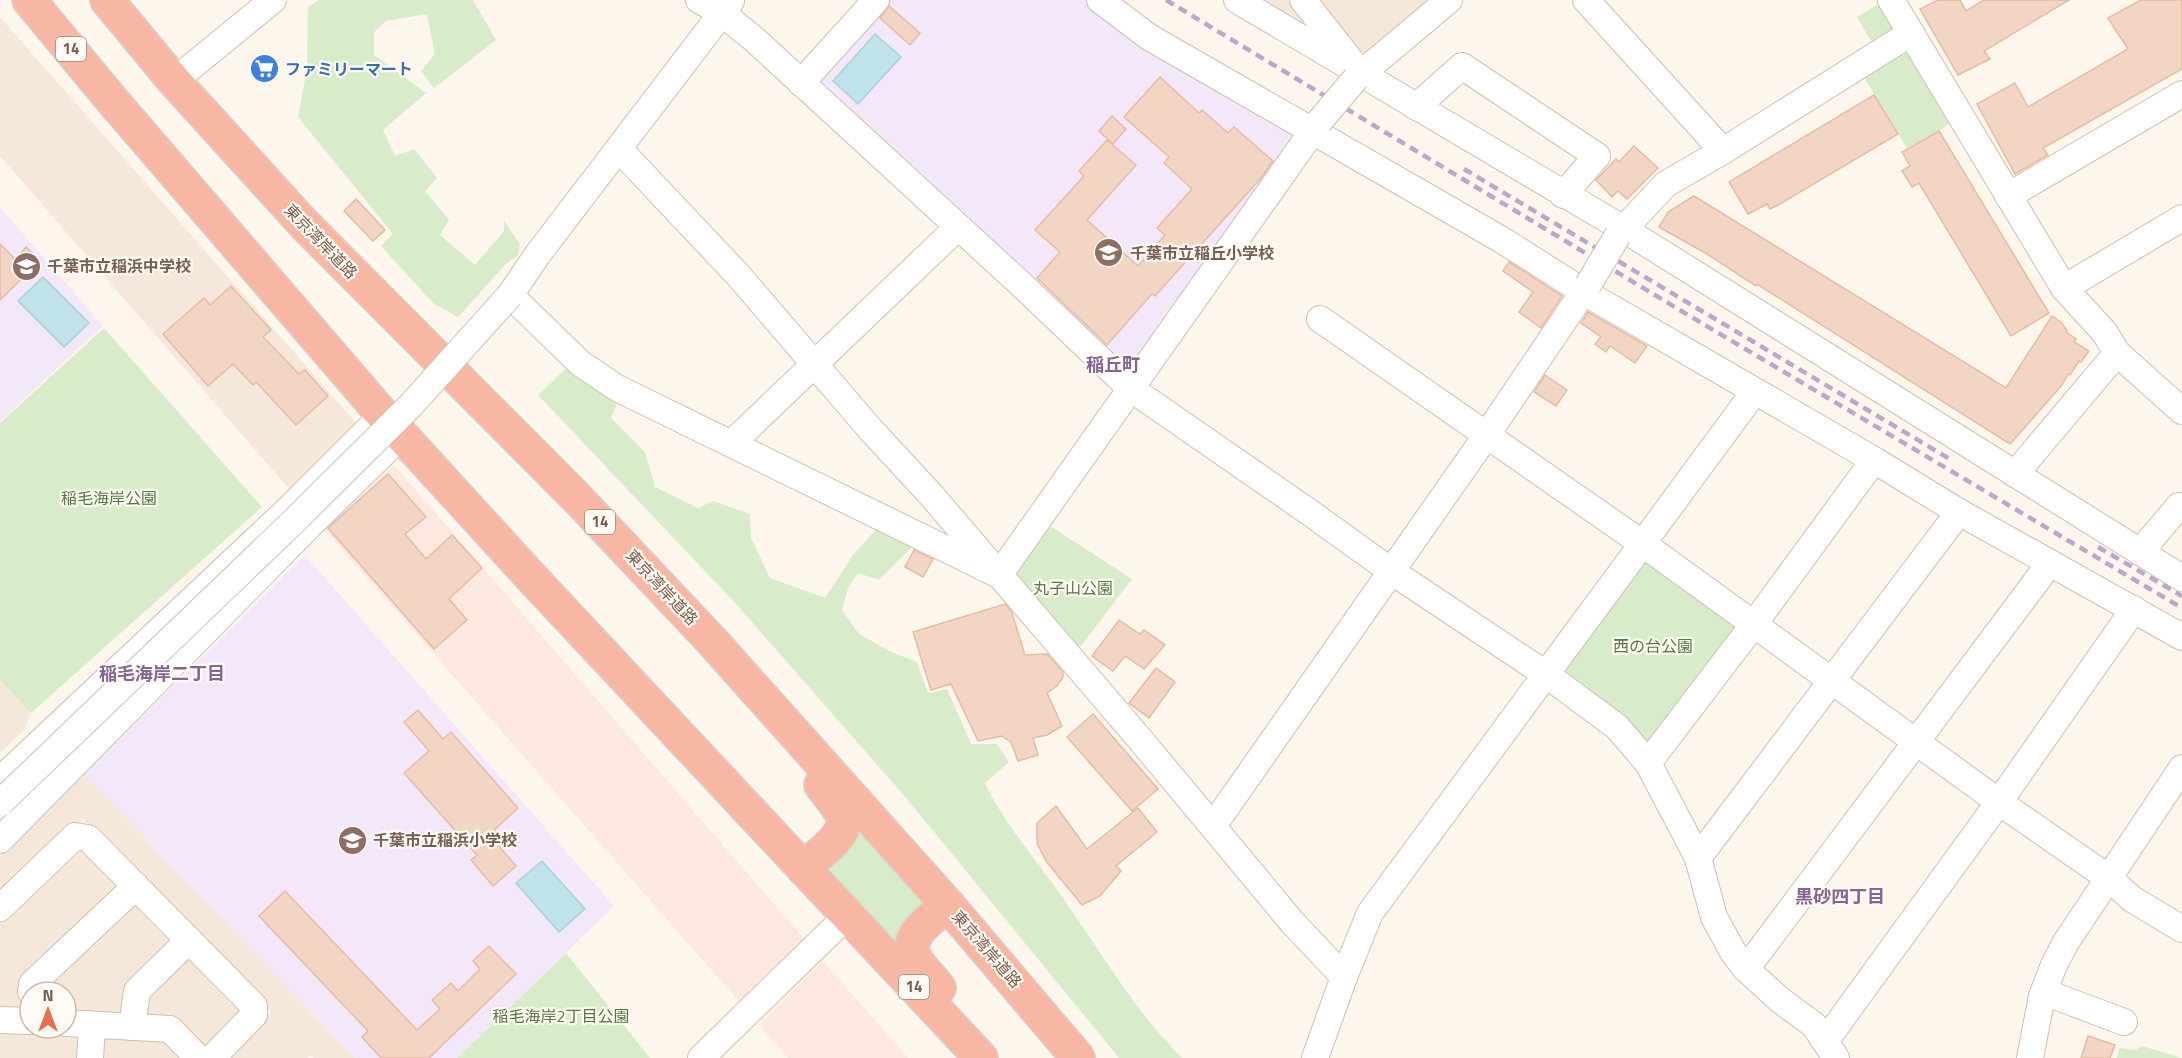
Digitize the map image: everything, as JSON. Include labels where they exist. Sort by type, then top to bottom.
[{"type":"highway","name":"14","points":[[29,0],[393,425],[531,577],[982,1058]]},
{"type":"highway","name":"東京湾岸道路","points":[[107,0],[174,81],[303,223],[576,497],[780,717],[948,905],[1078,1058]]},
{"type":"highway","points":[[780,717],[813,774],[840,811],[844,821],[842,833],[803,868]]},
{"type":"highway","points":[[948,905],[924,926],[914,938],[912,947],[915,958],[934,980],[982,1058]]},
{"type":"street","points":[[174,81],[273,0]]},
{"type":"street","points":[[699,0],[727,7],[755,40],[1025,288],[1130,388],[1391,571],[1546,675],[1617,727],[1648,763],[1698,858],[1714,917],[1732,952],[1746,969],[1780,1000],[1815,1025],[1831,1049],[2134,609]]},
{"type":"street","points":[[801,83],[876,0]]},
{"type":"street","points":[[1100,0],[1149,37],[1315,126],[1959,512],[2182,637]]},
{"type":"street","points":[[1237,0],[1358,75],[1563,195],[2182,578]]},
{"type":"street","points":[[1303,0],[1358,75]]},
{"type":"street","points":[[1586,0],[1723,152]]},
{"type":"street","points":[[1892,1],[2064,288],[2105,333],[2117,353],[2182,411]]},
{"type":"street","points":[[999,575],[1315,126],[1358,75],[1443,2]]},
{"type":"street","points":[[0,803],[295,520],[412,404],[510,295],[538,254],[727,7]]},
{"type":"street","points":[[1213,826],[1486,436],[1586,288],[1620,232],[1666,184],[1723,152],[1911,33]]},
{"type":"street","points":[[1416,108],[1462,66],[1597,156],[1563,195]]},
{"type":"street","points":[[2008,196],[2182,94]]},
{"type":"street","points":[[618,149],[738,275],[871,430],[932,496],[1292,921],[1344,977]]},
{"type":"street","points":[[2064,288],[2182,218]]},
{"type":"street","points":[[732,443],[958,228]]},
{"type":"street","points":[[510,295],[580,363],[608,382],[999,575]]},
{"type":"street","points":[[1320,319],[1643,544],[1999,802],[2110,879],[2132,899],[2182,929]]},
{"type":"street","points":[[2015,474],[2117,353]]},
{"type":"street","points":[[1316,1058],[1344,977],[1370,913],[1755,391]]},
{"type":"street","points":[[0,780],[293,505],[393,425]]},
{"type":"street","points":[[0,840],[309,526],[393,425]]},
{"type":"street","points":[[1648,763],[1754,624],[1874,460]]},
{"type":"street","points":[[2140,552],[2180,506],[2182,508]]},
{"type":"street","points":[[1698,858],[1959,512]]},
{"type":"street","points":[[1746,969],[2050,563]]},
{"type":"street","points":[[2030,1058],[2044,992],[2066,942],[2182,768]]},
{"type":"street","points":[[0,908],[75,836],[88,838],[254,1006],[254,1016],[212,1058]]},
{"type":"street","points":[[36,980],[136,886]]},
{"type":"street","points":[[701,1058],[848,915]]},
{"type":"street","points":[[132,1027],[137,991],[189,940]]},
{"type":"street","points":[[2044,992],[2124,1022]]},
{"type":"street","points":[[0,1020],[18,1021]]},
{"type":"street","points":[[78,1024],[170,1029],[198,1058]]},
{"type":"street","points":[[90,1058],[92,1025]]},
{"type":"shaded area","name":"千葉市立稲丘小学校","points":[[889,0],[1091,0],[1295,127],[1297,139],[1136,367],[1125,367],[819,87],[818,77]]},
{"type":"shaded area","points":[[1263,0],[1439,0],[1370,56]]},
{"type":"shaded area","points":[[0,17],[357,424],[290,490],[0,156]]},
{"type":"shaded area","name":"千葉市立稲浜中学校","points":[[0,207],[103,326],[0,421]]},
{"type":"shaded area","points":[[394,465],[806,941],[742,1005],[324,529]]},
{"type":"shaded area","name":"千葉市立稲浜小学校","points":[[305,555],[614,906],[457,1058],[355,1058],[84,774]]},
{"type":"shaded area","points":[[0,680],[31,713],[24,730],[0,753]]},
{"type":"shaded area","points":[[84,774],[355,1058],[314,1058],[310,1055],[307,1058],[223,1058],[271,1012],[83,819],[0,897],[0,855]]},
{"type":"shaded area","points":[[80,842],[124,888],[27,980],[18,980],[17,1012],[0,1011],[0,919]]},
{"type":"shaded area","points":[[135,898],[177,934],[125,1017],[78,1015],[78,980],[52,980]]},
{"type":"shaded area","points":[[187,954],[246,1007],[211,1049],[201,1048],[148,1020],[144,1013],[146,994]]},
{"type":"shaded area","points":[[823,961],[908,1058],[788,1058],[759,1025]]},
{"type":"shaded area","points":[[0,1027],[18,1028],[18,1040],[78,1040],[79,1031],[84,1058],[0,1058]]},
{"type":"shaded area","points":[[168,1035],[191,1058],[98,1058],[99,1037]]},
{"type":"green space","points":[[319,0],[473,0],[496,40],[434,88],[421,71],[435,54],[427,14],[386,21],[374,32],[374,55],[426,93],[383,130],[395,156],[414,149],[437,178],[425,191],[449,220],[440,235],[475,265],[504,231],[504,220],[520,245],[518,255],[506,264],[458,317],[434,304],[381,246],[393,234],[298,117],[307,68],[308,7]]},
{"type":"green space","points":[[1882,2],[1897,27],[1874,46],[1857,17]]},
{"type":"green space","points":[[1905,48],[1952,123],[1907,148],[1862,74]]},
{"type":"green space","name":"稲毛海岸公園","points":[[104,328],[262,507],[31,713],[0,680],[0,423]]},
{"type":"green space","points":[[574,361],[620,397],[611,418],[645,452],[655,487],[698,508],[713,501],[750,514],[751,538],[770,578],[825,598],[853,555],[881,524],[918,541],[879,580],[858,573],[848,588],[842,610],[859,634],[891,652],[917,662],[928,693],[947,689],[971,744],[997,744],[1009,762],[985,783],[993,799],[1121,984],[1182,1058],[1119,1058],[907,799],[738,606],[538,395]]},
{"type":"green space","name":"丸子山公園","points":[[1047,524],[1132,579],[1081,646],[1071,647],[1012,571]]},
{"type":"green space","name":"西の台公園","points":[[1651,560],[1736,619],[1739,631],[1654,747],[1643,745],[1567,674],[1564,664],[1640,562]]},
{"type":"green space","points":[[856,819],[930,901],[899,948],[823,866]]},
{"type":"green space","name":"稲毛海岸2丁目公園","points":[[566,953],[650,1058],[457,1058]]},
{"type":"green space","points":[[2142,1046],[2182,1058],[2117,1058],[2119,1048],[2135,1050]]},
{"type":"water","points":[[875,34],[901,57],[858,104],[833,81]]},
{"type":"water","points":[[43,277],[89,323],[64,347],[18,301]]},
{"type":"water","points":[[542,861],[585,909],[559,932],[516,883]]},
{"type":"building","points":[[1938,0],[1960,0],[1966,11],[1984,0],[2069,0],[1984,51],[1990,59],[1958,75],[1920,9]]},
{"type":"building","points":[[2141,0],[2182,0],[2182,69],[2043,148],[2048,155],[2015,174],[1977,104],[2015,83],[2028,107],[2128,49],[2108,18]]},
{"type":"building","points":[[889,6],[920,33],[910,45],[880,18]]},
{"type":"building","points":[[1160,77],[1199,113],[1202,110],[1228,133],[1234,127],[1273,161],[1261,178],[1155,296],[1152,294],[1107,345],[1037,278],[1060,252],[1035,230],[1084,176],[1079,171],[1107,140],[1136,165],[1087,220],[1138,266],[1165,235],[1157,228],[1192,189],[1164,163],[1169,157],[1124,117]]},
{"type":"building","points":[[1874,95],[1898,134],[1778,205],[1770,209],[1767,204],[1748,214],[1729,182]]},
{"type":"building","points":[[1112,116],[1126,129],[1113,144],[1099,131]]},
{"type":"building","points":[[1939,131],[2049,313],[2011,336],[1919,183],[1912,187],[1902,171],[1910,166],[1902,152]]},
{"type":"building","points":[[1634,146],[1658,168],[1627,199],[1618,191],[1612,197],[1596,180],[1616,159],[1619,162]]},
{"type":"building","points":[[1694,196],[2006,388],[2052,316],[2062,323],[2066,332],[2076,339],[2074,342],[2089,351],[2010,444],[1757,284],[1756,286],[1707,254],[1659,227],[1668,212]]},
{"type":"building","points":[[356,199],[385,230],[373,241],[344,211]]},
{"type":"building","points":[[0,244],[15,259],[26,247],[40,261],[0,300]]},
{"type":"building","points":[[1509,262],[1562,296],[1541,328],[1519,312],[1533,292],[1503,271]]},
{"type":"building","points":[[231,286],[271,330],[263,337],[299,374],[305,370],[328,396],[296,425],[256,382],[253,385],[233,364],[208,386],[163,334],[204,298],[210,305]]},
{"type":"building","points":[[1588,312],[1647,346],[1635,363],[1610,346],[1606,352],[1595,344],[1601,337],[1581,323]]},
{"type":"building","points":[[1545,375],[1567,390],[1556,406],[1534,392]]},
{"type":"building","points":[[388,474],[426,517],[405,534],[426,559],[452,535],[482,568],[449,599],[467,620],[434,649],[328,528]]},
{"type":"building","points":[[914,550],[933,559],[923,577],[905,567]]},
{"type":"building","points":[[1005,604],[1012,613],[1025,655],[1047,654],[1063,672],[1063,677],[1057,686],[1047,693],[1062,726],[1047,735],[1033,738],[1038,755],[1018,761],[1011,742],[1002,736],[978,741],[951,684],[931,690],[913,632]]},
{"type":"building","points":[[1119,620],[1140,634],[1144,630],[1165,645],[1144,669],[1125,656],[1113,671],[1092,656]]},
{"type":"building","points":[[1156,668],[1175,682],[1149,718],[1129,703]]},
{"type":"building","points":[[418,710],[443,739],[451,732],[518,808],[495,829],[502,839],[497,844],[516,866],[493,886],[471,860],[477,855],[404,773],[429,751],[404,722]]},
{"type":"building","points":[[1093,714],[1158,789],[1132,811],[1067,737]]},
{"type":"building","points":[[1056,806],[1087,849],[1138,808],[1157,832],[1116,866],[1121,871],[1100,896],[1082,905],[1046,861],[1037,843],[1037,823]]},
{"type":"building","points":[[285,891],[417,1030],[440,1009],[432,1000],[451,983],[458,991],[480,969],[473,961],[489,946],[516,974],[429,1058],[381,1058],[362,1037],[368,1031],[259,916]]},
{"type":"building","points":[[2088,1036],[2115,1045],[2110,1058],[2081,1058]]},
{"type":"railway","points":[[1166,0],[1683,312],[2182,608]]},
{"type":"railway","points":[[1464,169],[1953,461]]},
{"type":"railway","points":[[2098,547],[2182,596]]},
{"type":"place","name":"ファミリーマート","points":[[264,69]]},
{"type":"place","name":"千葉市立稲丘小学校","points":[[1109,253]]},
{"type":"place","name":"千葉市立稲浜中学校","points":[[26,266]]},
{"type":"place","name":"千葉市立稲浜小学校","points":[[352,840]]},
{"type":"district","name":"稲丘町","points":[[1113,365]]},
{"type":"district","name":"稲毛海岸二丁目","points":[[162,674]]},
{"type":"district","name":"黒砂四丁目","points":[[1840,897]]}]
